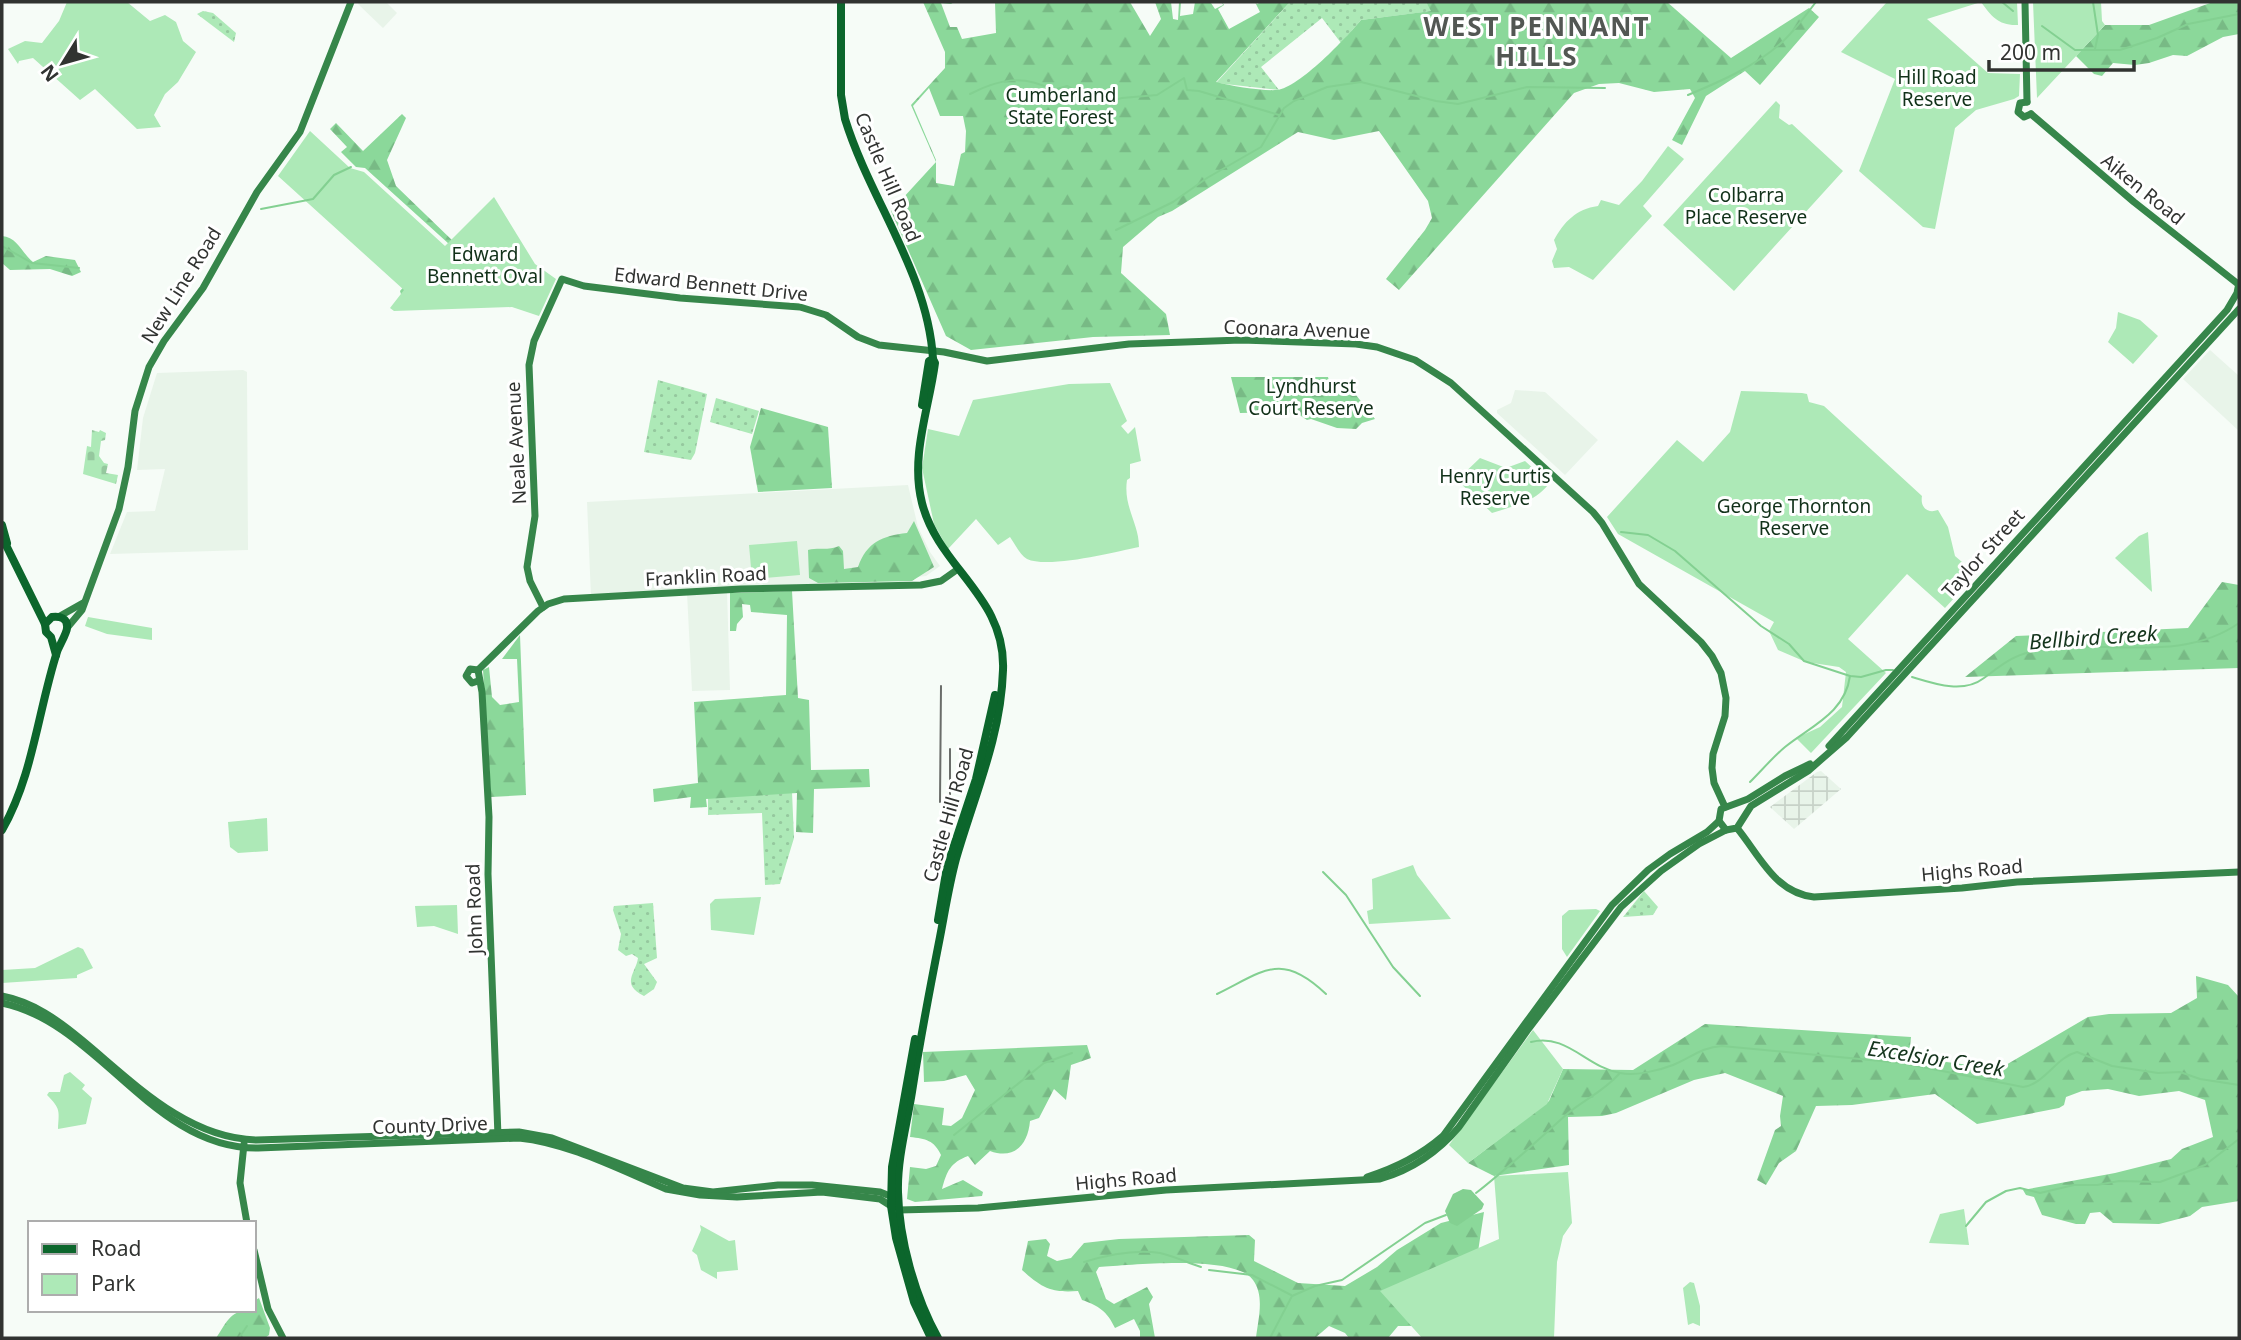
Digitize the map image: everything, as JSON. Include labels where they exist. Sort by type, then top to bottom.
[{"type":"main road","name":"Castle Hill Road","points":[[841,2],[841,95],[845,119],[922,297],[931,329],[936,363],[919,450],[920,494],[930,527],[989,621],[998,656],[998,682],[976,779],[943,881],[938,926],[902,1108],[891,1177],[891,1196]]},
{"type":"main road","points":[[2,525],[8,546],[32,600],[52,619],[65,621],[67,628],[56,654],[24,775],[2,830]]},
{"type":"main road","points":[[2,537],[8,546]]},
{"type":"main road","name":"Castle Hill Road","points":[[931,1338],[914,1302],[894,1211],[923,1023],[950,883],[982,783],[1002,684],[1003,657],[996,627],[979,593],[956,570]]},
{"type":"main road","points":[[52,619],[46,632],[51,637],[56,654]]},
{"type":"main road","points":[[51,637],[62,637]]},
{"type":"main road","points":[[891,1196],[894,1211]]},
{"type":"main road","name":"Castle Hill Road","points":[[894,1211],[922,1303],[938,1338]]},
{"type":"street","name":"New Line Road","points":[[67,628],[82,610],[119,509],[128,467],[135,411],[149,367],[164,341],[203,288],[257,191],[300,132],[351,2]]},
{"type":"street","points":[[2025,2],[2027,102],[2033,108],[2031,114],[2024,117],[2018,112],[2020,103],[2027,102]]},
{"type":"street","name":"Aiken Road","points":[[2031,114],[2134,202],[2239,283]]},
{"type":"street","name":"Edward Bennett Drive","points":[[562,279],[584,286],[658,296],[800,307],[826,315],[871,343],[933,355]]},
{"type":"street","name":"Neale Avenue","points":[[543,607],[530,581],[527,567],[535,516],[529,365],[534,341],[562,279]]},
{"type":"street","points":[[2238,296],[2239,283]]},
{"type":"street","name":"Taylor Street","points":[[1727,806],[1748,799],[1809,765],[1849,728],[2238,296]]},
{"type":"street","name":"Taylor Street","points":[[1743,818],[1751,806],[1808,771],[1859,725],[2239,309]]},
{"type":"street","name":"Coonara Avenue","points":[[933,355],[1000,361],[1129,344],[1241,340],[1336,343],[1386,349],[1433,370],[1451,383],[1593,512],[1639,584],[1701,642],[1712,656],[1721,673],[1726,698],[1725,716],[1713,754],[1712,768],[1714,783],[1727,806]]},
{"type":"street","name":"Franklin Road","points":[[478,670],[543,607],[554,602],[578,597],[741,589],[921,585],[936,582],[956,570]]},
{"type":"street","points":[[52,619],[83,603]]},
{"type":"street","points":[[470,669],[478,670],[481,674],[478,681],[472,682],[466,676],[470,669]]},
{"type":"street","name":"John Road","points":[[478,681],[482,692],[489,817],[489,907],[498,1135]]},
{"type":"street","points":[[1727,806],[1741,810],[1743,818],[1737,828],[1727,830],[1718,821],[1719,813],[1727,806]]},
{"type":"street","name":"Highs Road","points":[[1356,1181],[1403,1164],[1432,1146],[1453,1124],[1594,926],[1618,898],[1648,870],[1704,834],[1718,821]]},
{"type":"street","name":"Highs Road","points":[[1737,828],[1780,883],[1793,892],[1814,897],[1962,888],[2017,881],[2239,872]]},
{"type":"street","name":"Highs Road","points":[[894,1211],[978,1208],[1166,1190],[1356,1181],[1388,1177],[1428,1156],[1446,1142],[1621,907],[1661,871],[1699,844],[1727,830]]},
{"type":"street","name":"County Drive","points":[[2,996],[40,1010],[62,1024],[184,1120],[244,1144]]},
{"type":"street","name":"County Drive","points":[[2,1003],[16,1006],[52,1024],[175,1121],[209,1140],[244,1144],[519,1132],[552,1138],[683,1188],[713,1192],[778,1185],[812,1185],[880,1192],[891,1196]]},
{"type":"street","points":[[1497,1063],[1502,1063],[1514,1049]]},
{"type":"street","name":"County Drive","points":[[498,1135],[551,1143],[682,1193],[737,1197],[822,1192],[880,1199],[894,1211]]},
{"type":"street","points":[[244,1144],[240,1183],[247,1221]]},
{"type":"street","points":[[256,1258],[268,1308],[283,1338]]},
{"type":"shaded area","points":[[359,2],[386,2],[397,13],[383,28]]},
{"type":"shaded area","points":[[2210,350],[2239,376],[2239,431],[2183,379]]},
{"type":"shaded area","points":[[247,372],[248,550],[110,554],[127,512],[155,511],[165,469],[137,470],[143,418],[157,373]]},
{"type":"shaded area","points":[[1515,390],[1545,392],[1598,440],[1565,475],[1497,413],[1497,410],[1511,403]]},
{"type":"shaded area","points":[[908,485],[918,527],[940,566],[926,576],[835,586],[591,596],[587,502]]},
{"type":"shaded area","points":[[727,591],[730,690],[692,691],[687,593]]},
{"type":"shaded area","points":[[1821,771],[1841,789],[1794,829],[1770,807]]},
{"type":"shaded area","points":[[1463,1189],[1471,1190],[1484,1204],[1482,1209],[1457,1226],[1450,1223],[1445,1211],[1453,1194]]},
{"type":"green space","points":[[67,2],[127,2],[150,21],[165,15],[176,22],[183,41],[196,52],[178,82],[165,94],[154,115],[161,127],[137,129],[95,89],[80,100],[33,58],[19,61],[18,64],[8,49],[25,41],[42,43],[59,21]]},
{"type":"green space","name":"Cumberland State Forest","points":[[923,2],[954,2],[941,3],[950,27],[957,27],[962,39],[996,33],[995,2],[1130,2],[1150,36],[1161,19],[1155,2],[1171,2],[1173,19],[1178,20],[1179,2],[1180,16],[1193,14],[1195,2],[1213,2],[1211,3],[1215,9],[1223,5],[1222,2],[1224,5],[1218,9],[1229,29],[1260,12],[1255,2],[1290,2],[1216,82],[1270,90],[1286,87],[1310,71],[1361,20],[1431,11],[1426,2],[1667,2],[1731,58],[1809,8],[1819,17],[1760,85],[1745,71],[1706,96],[1682,145],[1672,140],[1695,98],[1690,89],[1654,92],[1619,83],[1599,84],[1574,93],[1399,290],[1386,279],[1432,218],[1428,201],[1379,131],[1334,140],[1298,132],[1172,211],[1158,217],[1123,247],[1121,273],[1166,314],[1170,335],[1093,337],[971,350],[946,336],[891,211],[936,162],[911,105],[945,68],[945,52]],"holes":[[[929,88],[940,116],[963,116],[966,131],[965,152],[961,154],[954,186],[936,183],[936,160],[913,106]]]},
{"type":"green space","points":[[1290,2],[1426,2],[1432,11],[1361,20],[1341,43],[1322,18],[1261,67],[1279,90],[1216,83]]},
{"type":"green space","name":"Hill Road Reserve","points":[[1887,2],[1981,2],[1927,19],[1988,73],[2020,74],[2019,96],[1976,110],[1955,128],[1935,229],[1923,227],[1859,171],[1895,79],[1841,52]]},
{"type":"green space","points":[[1981,2],[2017,2],[2018,25],[2006,24],[1996,19]]},
{"type":"green space","points":[[2033,2],[2101,2],[2102,21],[2105,25],[2037,98]]},
{"type":"green space","points":[[2213,2],[2239,2],[2239,34],[2223,37],[2187,56],[2173,55],[2135,65],[2113,63],[2102,76],[2094,74],[2076,56],[2105,25],[2149,25]]},
{"type":"green space","points":[[203,11],[213,13],[236,33],[234,42],[197,14]]},
{"type":"green space","name":"Colbarra Place Reserve","points":[[1776,101],[1780,105],[1779,118],[1789,125],[1792,124],[1843,171],[1734,291],[1663,225]]},
{"type":"green space","points":[[402,114],[406,118],[387,160],[396,186],[455,243],[405,307],[400,291],[440,246],[444,249],[449,244],[365,168],[356,167],[341,152],[347,147],[330,129],[336,123],[363,151]]},
{"type":"green space","name":"Edward Bennett Oval","points":[[310,131],[350,168],[364,172],[445,246],[494,197],[535,264],[556,279],[539,316],[512,307],[394,311],[390,308],[404,290],[278,176]]},
{"type":"green space","points":[[1668,146],[1684,159],[1643,206],[1652,216],[1593,280],[1569,267],[1554,268],[1552,261],[1557,249],[1554,240],[1567,222],[1577,213],[1598,206],[1601,200],[1619,205],[1642,181]]},
{"type":"green space","points":[[2,236],[12,239],[33,262],[46,256],[75,260],[81,272],[72,276],[50,269],[10,270],[2,263]]},
{"type":"green space","points":[[2118,312],[2140,320],[2158,336],[2133,364],[2108,342],[2116,328]]},
{"type":"green space","name":"Lyndhurst Court Reserve","points":[[1231,377],[1328,377],[1332,393],[1356,395],[1375,419],[1362,423],[1356,429],[1337,428],[1307,420],[1298,414],[1292,416],[1289,412],[1240,413]]},
{"type":"green space","points":[[658,380],[707,394],[695,453],[691,460],[644,452]]},
{"type":"green space","points":[[1110,383],[1127,421],[1121,426],[1128,434],[1135,427],[1141,461],[1130,464],[1130,478],[1127,480],[1126,490],[1139,547],[1082,559],[1037,562],[1024,557],[1010,537],[998,545],[976,519],[948,549],[934,524],[922,468],[928,429],[959,436],[973,400],[1069,384]]},
{"type":"green space","name":"George Thornton Reserve","points":[[1741,391],[1802,393],[1807,394],[1809,402],[1824,406],[1922,496],[1925,509],[1938,510],[1948,527],[1955,556],[1976,574],[1945,608],[1907,574],[1848,639],[1886,673],[1811,753],[1796,738],[1820,727],[1842,707],[1846,672],[1839,667],[1806,662],[1778,650],[1769,631],[1774,622],[1618,534],[1607,517],[1677,440],[1703,462],[1730,432]]},
{"type":"green space","points":[[716,398],[759,411],[752,434],[710,422]]},
{"type":"green space","points":[[761,408],[828,427],[832,488],[758,492],[750,447]]},
{"type":"green space","points":[[92,430],[106,433],[105,440],[101,441],[99,456],[108,464],[106,473],[118,475],[116,484],[83,474],[87,446],[91,447]]},
{"type":"green space","name":"Henry Curtis Reserve","points":[[1480,458],[1506,468],[1525,461],[1548,485],[1529,500],[1492,513],[1457,480]]},
{"type":"green space","points":[[914,521],[934,567],[912,581],[818,583],[809,578],[808,550],[839,546],[843,551],[844,569],[858,567],[871,546],[883,538],[907,533]]},
{"type":"green space","points":[[2148,532],[2152,592],[2115,558],[2139,536]]},
{"type":"green space","points":[[797,541],[800,575],[752,579],[749,545]]},
{"type":"green space","points":[[2222,582],[2239,585],[2239,668],[1965,677],[2016,636],[2188,628]]},
{"type":"green space","points":[[792,591],[798,698],[809,700],[811,770],[869,769],[870,787],[814,789],[813,833],[796,832],[797,793],[706,799],[707,807],[690,808],[691,797],[654,802],[653,789],[698,783],[694,702],[786,695],[787,615],[751,612],[750,605],[742,604],[743,617],[737,624],[736,631],[730,631],[730,593]]},
{"type":"green space","points":[[88,617],[152,628],[152,640],[107,634],[85,626]]},
{"type":"green space","points":[[520,635],[526,795],[491,797],[483,670],[489,667],[492,697],[500,705],[519,702],[517,659],[502,659]]},
{"type":"green space","points":[[792,792],[794,838],[780,884],[765,885],[762,813],[708,815],[708,795]]},
{"type":"green space","points":[[267,818],[268,851],[238,853],[230,847],[228,822]]},
{"type":"green space","points":[[1413,865],[1417,875],[1451,919],[1369,924],[1367,911],[1373,909],[1372,879]]},
{"type":"green space","points":[[1644,891],[1658,907],[1653,915],[1623,917]]},
{"type":"green space","points":[[761,897],[754,935],[711,930],[710,904],[715,899]]},
{"type":"green space","points":[[653,903],[657,958],[644,964],[657,982],[654,989],[644,996],[637,992],[631,983],[638,958],[632,954],[626,956],[618,950],[621,934],[613,910],[614,906]]},
{"type":"green space","points":[[457,905],[458,934],[434,926],[417,927],[415,906]]},
{"type":"green space","points":[[1569,910],[1600,911],[1567,957],[1562,949],[1562,916]]},
{"type":"green space","points":[[78,947],[83,949],[93,968],[77,975],[77,978],[2,983],[2,970],[35,968]]},
{"type":"green space","points":[[2196,976],[2228,985],[2239,997],[2239,1201],[2202,1207],[2190,1216],[2159,1224],[2113,1223],[2100,1212],[2090,1213],[2085,1224],[2076,1224],[2042,1215],[2034,1197],[2026,1195],[2023,1190],[2115,1173],[2171,1159],[2182,1149],[2213,1137],[2205,1100],[2179,1091],[2139,1096],[2108,1089],[2082,1091],[2066,1097],[2064,1105],[2059,1108],[1977,1124],[1935,1094],[1852,1105],[1816,1106],[1796,1151],[1779,1163],[1766,1185],[1757,1180],[1775,1130],[1781,1126],[1783,1096],[1725,1073],[1694,1080],[1616,1113],[1568,1117],[1569,1165],[1494,1176],[1468,1163],[1549,1101],[1563,1069],[1633,1070],[1705,1024],[1911,1037],[1909,1057],[1999,1069],[2088,1017],[2171,1013],[2197,998]]},
{"type":"green space","points":[[1533,1030],[1563,1069],[1547,1104],[1468,1163],[1449,1145]]},
{"type":"green space","points":[[1087,1045],[1091,1058],[1071,1065],[1066,1100],[1054,1089],[1039,1118],[1030,1121],[1026,1137],[1019,1148],[1007,1153],[990,1151],[975,1165],[968,1156],[950,1168],[942,1189],[963,1180],[983,1192],[982,1196],[915,1202],[907,1199],[910,1167],[926,1169],[936,1166],[941,1155],[929,1141],[910,1137],[914,1104],[944,1108],[942,1125],[951,1126],[962,1118],[975,1090],[966,1075],[944,1081],[924,1082],[923,1052]]},
{"type":"green space","points":[[70,1072],[85,1085],[82,1089],[92,1098],[86,1124],[58,1129],[58,1110],[47,1095],[49,1092],[60,1092],[64,1075]]},
{"type":"green space","points":[[1568,1172],[1572,1223],[1563,1236],[1557,1262],[1554,1338],[1422,1338],[1380,1291],[1499,1239],[1494,1176]]},
{"type":"green space","points":[[1964,1209],[1969,1245],[1929,1243],[1940,1214]]},
{"type":"green space","points":[[1484,1212],[1476,1265],[1415,1326],[1398,1326],[1388,1338],[1349,1338],[1345,1333],[1329,1326],[1315,1338],[1256,1338],[1259,1293],[1253,1280],[1242,1272],[1226,1267],[1181,1263],[1099,1267],[1096,1272],[1106,1299],[1114,1304],[1147,1287],[1153,1297],[1149,1304],[1155,1338],[1140,1338],[1140,1331],[1134,1319],[1115,1328],[1106,1313],[1082,1300],[1078,1291],[1047,1288],[1022,1270],[1028,1241],[1046,1239],[1050,1244],[1047,1256],[1057,1261],[1071,1258],[1084,1243],[1119,1239],[1249,1235],[1255,1240],[1254,1261],[1298,1283],[1345,1286],[1441,1223]]},
{"type":"green space","points":[[700,1225],[729,1241],[735,1240],[738,1270],[717,1272],[717,1279],[701,1270],[697,1255],[692,1251],[701,1230]]},
{"type":"green space","points":[[1690,1282],[1694,1283],[1700,1306],[1700,1326],[1693,1323],[1688,1325],[1683,1288]]},
{"type":"green space","points":[[259,1298],[270,1328],[269,1335],[265,1338],[216,1338],[235,1314],[256,1312],[256,1300]]},
{"type":"waterway","points":[[1688,95],[1759,60],[1790,34],[1816,2]]},
{"type":"waterway","points":[[2002,2],[2013,11]]},
{"type":"waterway","points":[[2093,2],[2098,35],[2095,49]]},
{"type":"waterway","points":[[2042,26],[2075,50],[2120,50],[2188,24],[2239,14]]},
{"type":"waterway","points":[[970,94],[1001,82],[1021,80],[1053,90],[1067,86],[1106,102],[1157,95],[1184,78],[1187,90],[1199,91],[1279,115]]},
{"type":"waterway","points":[[1116,230],[1173,202],[1207,178],[1261,147],[1284,108],[1327,87],[1361,82],[1458,104],[1527,87],[1605,88]]},
{"type":"waterway","points":[[261,209],[313,199],[334,175],[351,167]]},
{"type":"waterway","points":[[2,246],[32,263],[79,268]]},
{"type":"waterway","name":"Bellbird Creek","points":[[1621,532],[1648,535],[1675,551],[1761,626],[1789,644],[1804,661],[1850,676],[1861,677],[1893,670]]},
{"type":"waterway","name":"Bellbird Creek","points":[[1912,677],[1949,686],[1967,686],[1976,683],[2011,659],[2030,652],[2056,648],[2164,647],[2215,636],[2239,623]]},
{"type":"waterway","points":[[1750,782],[1785,747],[1834,709],[1847,689],[1850,676]]},
{"type":"waterway","points":[[1323,872],[1346,895],[1393,967],[1420,996]]},
{"type":"waterway","points":[[1217,994],[1272,969],[1297,973],[1326,994]]},
{"type":"waterway","name":"Excelsior Creek","points":[[1531,1042],[1555,1042],[1608,1070],[1626,1074],[1660,1069],[1702,1051],[1722,1046],[1902,1063],[2023,1087],[2038,1081],[2063,1059],[2077,1052],[2112,1066],[2158,1073],[2180,1072],[2200,1079],[2239,1085]]},
{"type":"waterway","points":[[954,1135],[1044,1063],[1072,1053]]},
{"type":"waterway","points":[[1476,1193],[1567,1114],[1619,1074]]},
{"type":"waterway","points":[[1966,1226],[1986,1202],[2006,1191],[2020,1188],[2040,1193],[2074,1185],[2119,1181],[2160,1182],[2205,1165],[2239,1139]]},
{"type":"waterway","points":[[1270,1338],[1292,1296],[1315,1286],[1342,1280],[1425,1223],[1446,1215]]},
{"type":"waterway","points":[[1084,1262],[1121,1253],[1150,1252],[1165,1254],[1201,1267]]},
{"type":"waterway","points":[[1209,1270],[1252,1275],[1291,1295]]},
{"type":"waterway","points":[[239,1338],[247,1326]]},
{"type":"railway","points":[[940,802],[941,686]]},
{"type":"railway","points":[[950,749],[950,802]]},
{"type":"district","name":"WEST PENNANT HILLS","points":[[1537,41]]}]
